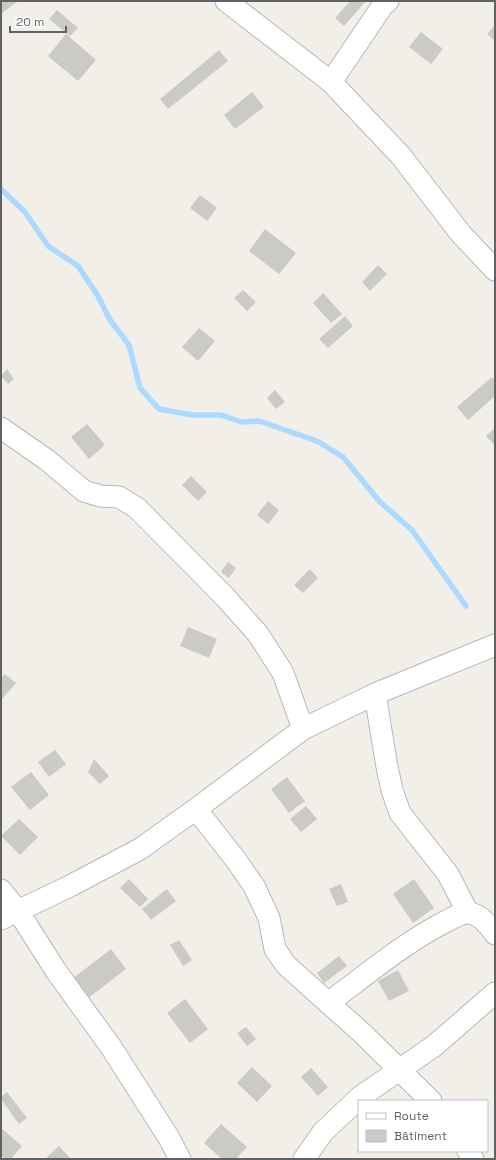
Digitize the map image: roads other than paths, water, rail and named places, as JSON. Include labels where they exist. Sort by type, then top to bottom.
[{"type":"street","points":[[226,1],[331,82],[401,156],[461,234],[495,270]]},
{"type":"street","points":[[331,82],[383,5],[388,1]]},
{"type":"street","points":[[1,428],[47,460],[84,491],[100,496],[119,497],[137,508],[225,597],[258,634],[283,673],[303,729]]},
{"type":"street","points":[[9,915],[70,886],[140,849],[303,729],[375,694],[495,644]]},
{"type":"street","points":[[375,694],[387,767],[392,790],[400,813],[448,874],[468,913]]},
{"type":"street","points":[[196,809],[236,860],[254,886],[269,918],[275,949],[286,965],[362,1033],[430,1100]]},
{"type":"street","points":[[1,890],[9,915],[56,971],[111,1046],[169,1138],[180,1159]]},
{"type":"street","points":[[328,1003],[395,952],[455,917],[468,913],[480,917],[495,934]]},
{"type":"street","points":[[304,1159],[323,1132],[360,1097],[434,1046],[495,993]]},
{"type":"waterway","points":[[1,189],[25,212],[48,246],[78,266],[98,296],[110,320],[129,345],[140,388],[159,409],[192,415],[221,415],[241,422],[259,421],[317,441],[343,457],[380,502],[412,530],[466,606]]}]
